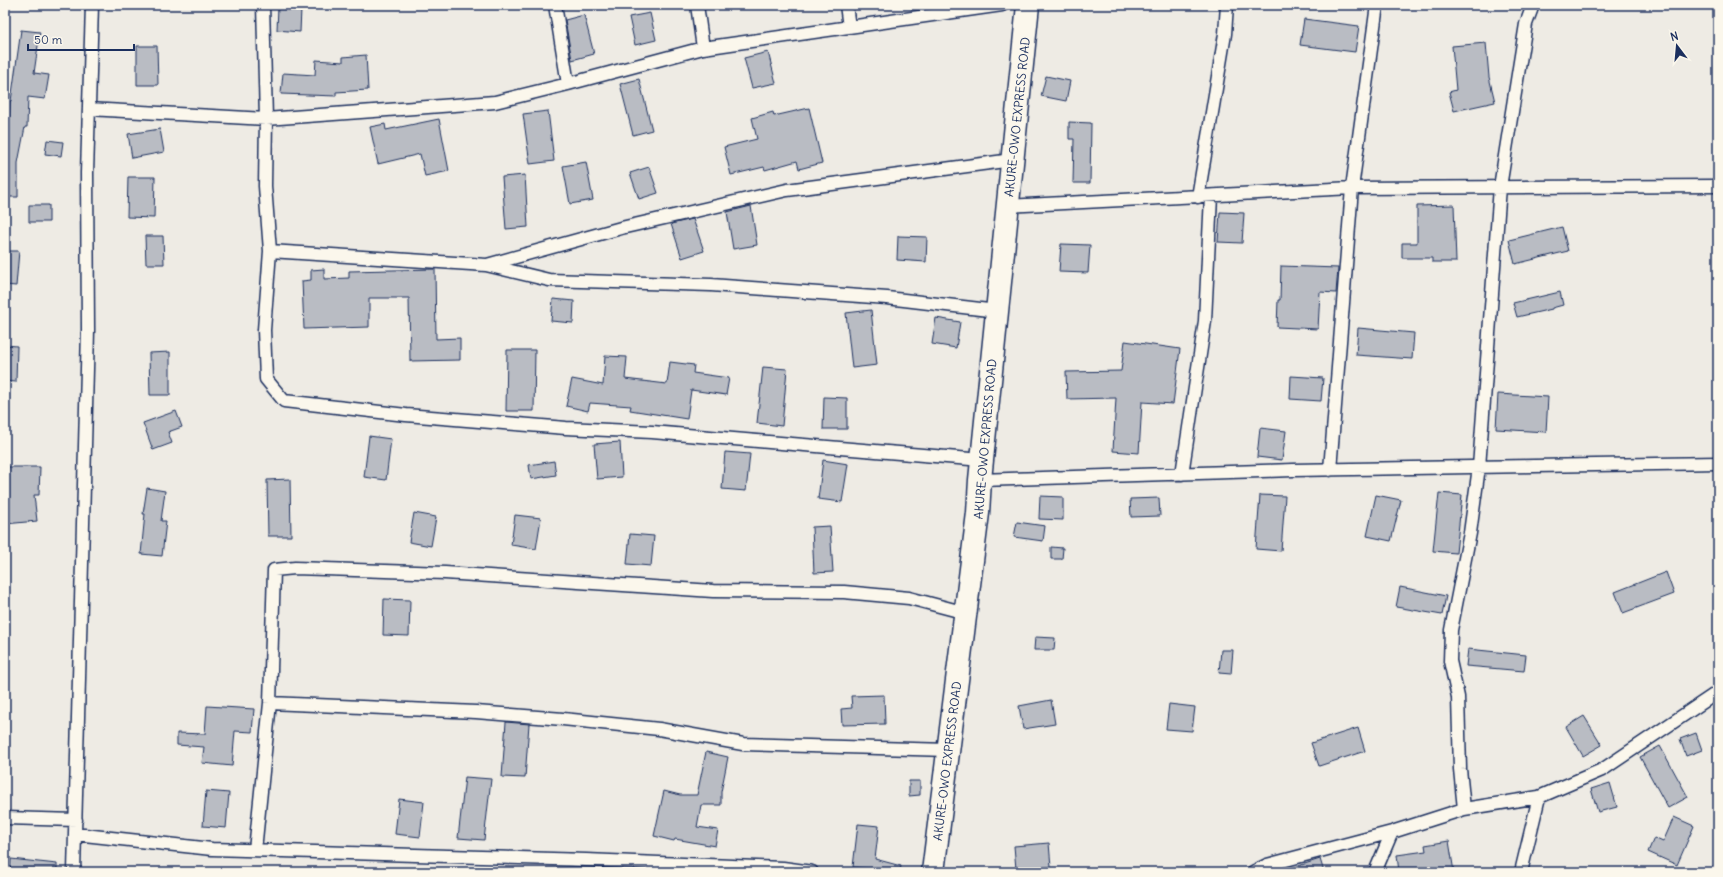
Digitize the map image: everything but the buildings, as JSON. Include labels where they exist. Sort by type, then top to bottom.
[{"type":"highway","name":"AKURE-OWO EXPRESS ROAD","points":[[933,872],[978,513],[981,470],[1028,5]]},
{"type":"street","points":[[74,872],[88,330],[87,173],[92,5]]},
{"type":"street","points":[[263,5],[266,119],[265,186],[270,251],[264,330],[266,379],[284,401],[414,415],[566,428],[652,432],[981,470],[1182,474],[1718,463]]},
{"type":"street","points":[[555,5],[568,84]]},
{"type":"street","points":[[697,5],[703,48]]},
{"type":"street","points":[[846,5],[850,27]]},
{"type":"street","points":[[89,110],[266,119],[495,102],[703,48],[1002,5]]},
{"type":"street","points":[[1198,197],[1225,34],[1228,5]]},
{"type":"street","points":[[1330,470],[1352,188],[1377,5]]},
{"type":"street","points":[[1464,810],[1460,769],[1458,696],[1450,662],[1451,630],[1470,533],[1479,467],[1500,187],[1526,24],[1534,5]]},
{"type":"street","points":[[486,265],[622,228],[787,190],[1012,160]]},
{"type":"street","points":[[1008,206],[1352,188],[1718,186]]},
{"type":"street","points":[[1182,474],[1205,321],[1211,196]]},
{"type":"street","points":[[270,251],[486,265],[549,280],[711,285],[887,298],[997,311]]},
{"type":"street","points":[[254,850],[270,703],[274,570],[295,568],[445,573],[713,591],[844,592],[909,598],[966,613]]},
{"type":"street","points":[[1253,872],[1267,865],[1392,832],[1464,810],[1539,797],[1602,770],[1718,692]]},
{"type":"street","points":[[270,703],[476,712],[563,719],[659,729],[743,744],[948,750]]},
{"type":"street","points":[[1521,872],[1539,797]]},
{"type":"street","points":[[5,818],[76,820]]},
{"type":"street","points":[[1375,872],[1392,832]]},
{"type":"street","points":[[75,834],[212,849],[594,860],[783,868],[812,872]]}]
